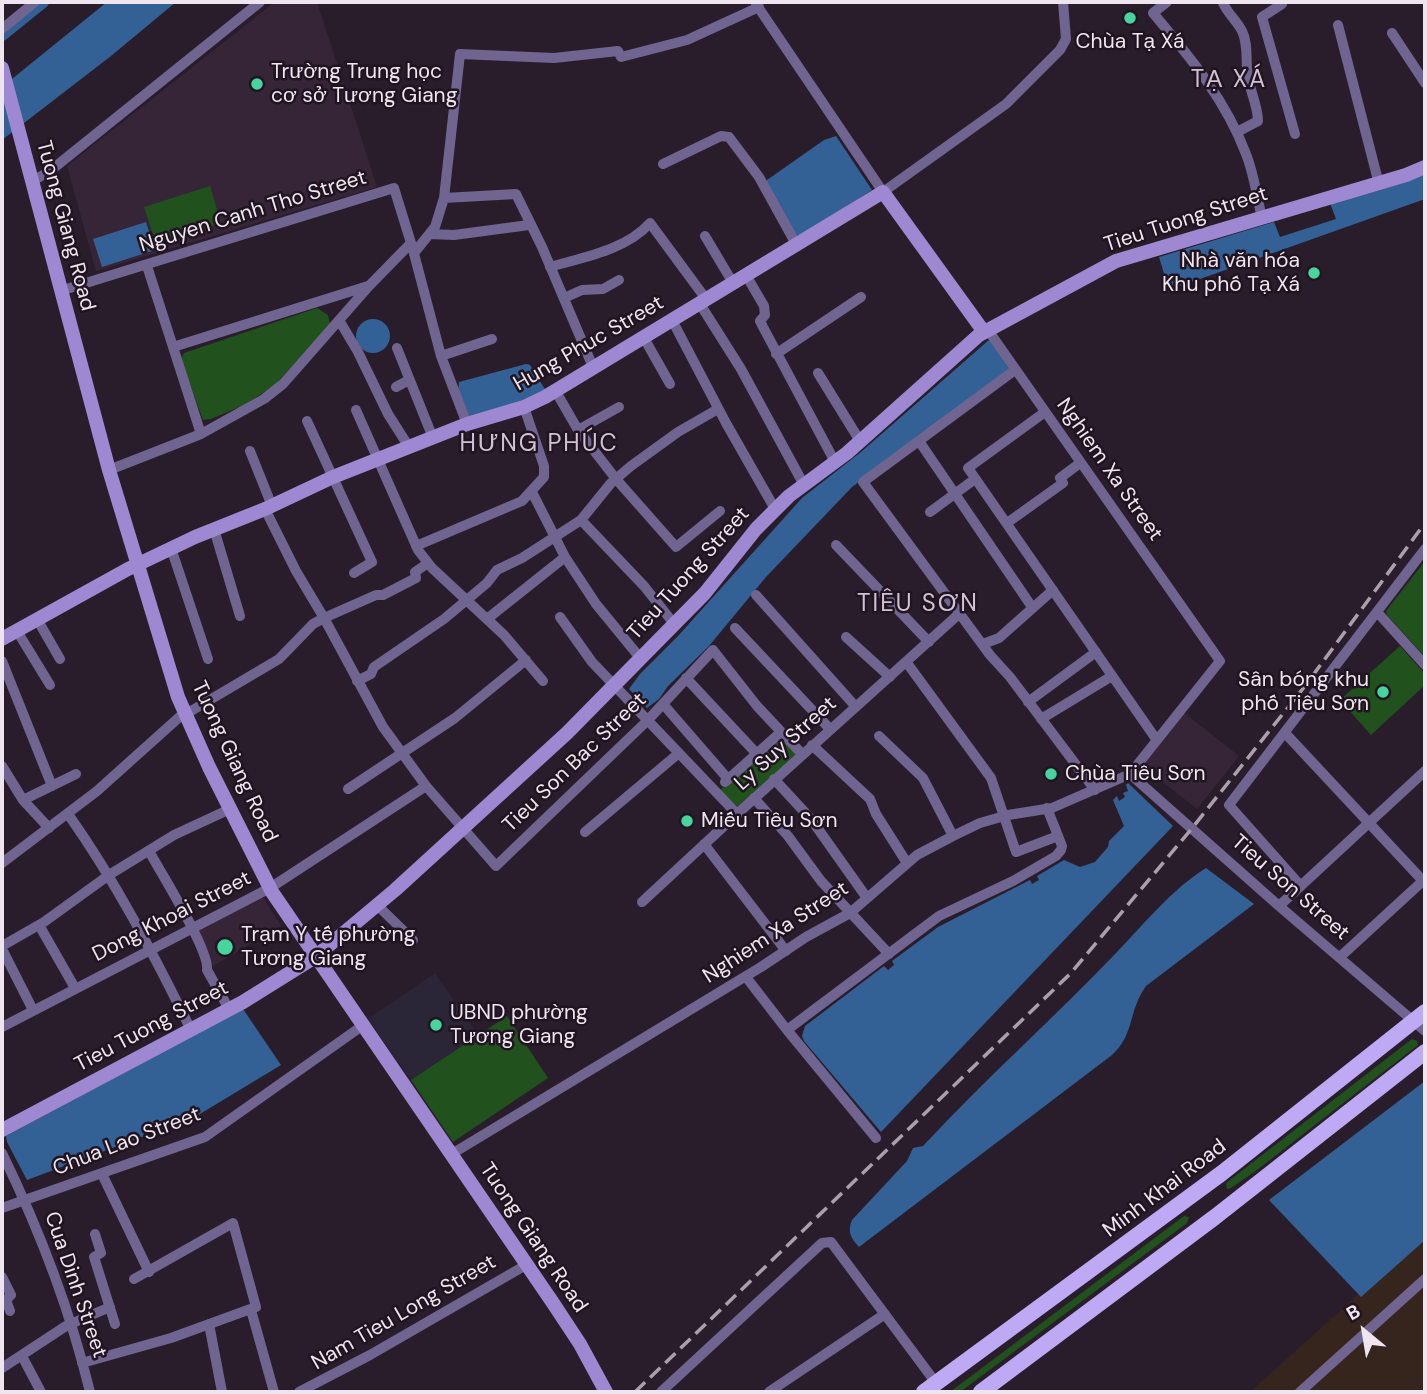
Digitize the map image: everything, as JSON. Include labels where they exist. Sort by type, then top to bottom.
[{"type":"main road","name":"Minh Khai Road","points":[[930,1388],[1422,1021]]},
{"type":"main road","points":[[981,1392],[1215,1217],[1425,1052]]},
{"type":"main road","points":[[1196,1192],[1215,1217]]},
{"type":"street","points":[[2,29],[35,2]]},
{"type":"street","points":[[31,182],[50,171],[260,2]]},
{"type":"street","points":[[883,192],[1006,104],[1060,50],[1066,34],[1063,2]]},
{"type":"street","points":[[1167,2],[1153,13],[1201,71],[1237,132],[1247,157],[1262,218]]},
{"type":"street","points":[[1225,2],[1223,3],[1227,12],[1242,31],[1246,43],[1247,76],[1258,113],[1258,121],[1237,132]]},
{"type":"street","points":[[1281,2],[1282,4],[1262,18],[1295,134]]},
{"type":"street","points":[[109,470],[201,434],[241,414],[283,384],[369,286],[430,234],[435,227],[444,198],[460,54],[554,58],[618,51],[621,57],[687,40],[757,4],[883,192],[986,331]]},
{"type":"street","points":[[1338,24],[1379,184]]},
{"type":"street","points":[[1392,33],[1425,83]]},
{"type":"street","name":"Tuong Giang Road","points":[[3,73],[109,470],[178,697],[270,888],[314,957],[580,1344],[606,1392]]},
{"type":"street","points":[[663,164],[721,136],[729,137],[759,177],[796,244]]},
{"type":"street","name":"Tieu Tuong Street","points":[[2,1130],[229,1009],[314,957],[463,828],[617,685],[705,593],[775,509],[860,441],[955,355],[986,331],[1116,261],[1406,176],[1425,167]]},
{"type":"street","name":"Nguyen Canh Tho Street","points":[[60,291],[394,188],[412,248]]},
{"type":"street","name":"Hung Phuc Street","points":[[2,639],[171,548],[269,508],[333,477],[467,424],[524,407],[644,338],[883,192]]},
{"type":"street","points":[[444,198],[516,194],[593,367]]},
{"type":"street","points":[[550,267],[605,251],[640,234],[650,223],[703,301],[804,485]]},
{"type":"street","points":[[430,234],[454,235],[529,225]]},
{"type":"street","points":[[705,236],[764,306],[765,315],[760,321],[835,461]]},
{"type":"street","points":[[412,248],[441,356],[467,424]]},
{"type":"street","points":[[147,266],[201,434]]},
{"type":"street","points":[[564,298],[582,290],[603,289],[619,280]]},
{"type":"street","points":[[173,347],[369,286]]},
{"type":"street","points":[[776,354],[861,297]]},
{"type":"street","points":[[339,320],[388,414],[409,447]]},
{"type":"street","points":[[672,320],[718,409],[775,509]]},
{"type":"street","name":"Nghiem Xa Street","points":[[450,1155],[850,913],[907,863],[953,836],[1002,816],[1047,808],[1130,774],[1220,661],[986,331]]},
{"type":"street","points":[[644,338],[670,384]]},
{"type":"street","points":[[441,356],[492,339]]},
{"type":"street","points":[[397,348],[433,438]]},
{"type":"street","points":[[1016,370],[863,482],[1095,790]]},
{"type":"street","points":[[818,373],[860,441]]},
{"type":"street","points":[[396,387],[410,380]]},
{"type":"street","points":[[555,390],[578,430],[616,479],[676,547],[720,511]]},
{"type":"street","points":[[416,547],[522,501],[544,477],[544,466],[524,407]]},
{"type":"street","points":[[578,430],[619,407]]},
{"type":"street","points":[[357,681],[371,674],[374,667],[444,620],[487,583],[497,570],[581,520],[616,479],[678,432],[718,409]]},
{"type":"street","points":[[356,410],[416,547],[428,563],[526,660],[542,681]]},
{"type":"street","points":[[1045,412],[968,468],[1156,739]]},
{"type":"street","points":[[307,421],[372,562],[354,572]]},
{"type":"street","points":[[919,441],[1032,607]]},
{"type":"street","points":[[250,451],[269,508],[296,571],[357,681],[402,755],[463,828]]},
{"type":"street","points":[[1007,523],[1063,482],[1060,478],[1080,463]]},
{"type":"street","points":[[930,512],[975,479]]},
{"type":"street","points":[[532,492],[565,557],[596,604],[641,659]]},
{"type":"street","points":[[581,520],[644,586],[675,625]]},
{"type":"street","points":[[214,529],[240,617]]},
{"type":"street","points":[[836,545],[929,642]]},
{"type":"street","points":[[171,548],[208,660]]},
{"type":"street","points":[[1300,885],[1228,805],[1425,549]]},
{"type":"street","points":[[487,619],[565,557]]},
{"type":"street","points":[[3,860],[68,814],[186,713],[279,659],[313,624],[416,578],[415,572],[428,563]]},
{"type":"street","points":[[983,644],[999,638],[1053,590]]},
{"type":"street","points":[[756,595],[856,707]]},
{"type":"street","points":[[1377,612],[1425,665]]},
{"type":"street","name":"Ly Suy Street","points":[[560,617],[586,656],[617,685],[647,721],[737,814],[960,613]]},
{"type":"street","points":[[37,619],[60,659]]},
{"type":"street","points":[[735,628],[830,729]]},
{"type":"street","points":[[17,631],[50,685]]},
{"type":"street","points":[[846,637],[890,677]]},
{"type":"street","name":"Tieu Son Bac Street","points":[[463,828],[496,866],[647,721],[713,650],[781,732]]},
{"type":"street","points":[[1028,702],[1096,652]]},
{"type":"street","points":[[348,789],[455,718],[526,660]]},
{"type":"street","points":[[2,661],[52,786]]},
{"type":"street","points":[[907,663],[991,778],[1016,852],[1058,836]]},
{"type":"street","points":[[1041,719],[1112,676]]},
{"type":"street","points":[[686,678],[757,754]]},
{"type":"street","points":[[663,704],[728,779]]},
{"type":"street","points":[[714,791],[781,732],[802,754]]},
{"type":"street","points":[[1285,733],[1424,881],[1340,957]]},
{"type":"street","points":[[879,736],[923,778],[953,836]]},
{"type":"street","points":[[812,745],[870,799],[876,814],[907,863]]},
{"type":"street","points":[[585,832],[679,753]]},
{"type":"street","points":[[2,766],[23,800],[49,828]]},
{"type":"street","points":[[1279,906],[1425,771]]},
{"type":"street","points":[[23,800],[76,774]]},
{"type":"street","name":"Tieu Son Street","points":[[1130,774],[1279,906],[1422,1021]]},
{"type":"street","points":[[774,779],[811,819],[867,898]]},
{"type":"street","name":"Dong Khoai Street","points":[[2,1027],[270,888],[426,786]]},
{"type":"street","points":[[754,798],[850,913],[888,954]]},
{"type":"street","points":[[787,1030],[939,916],[1013,881],[1053,858],[1062,848],[1047,808]]},
{"type":"street","points":[[33,1010],[2,947],[109,875],[186,829],[230,809]]},
{"type":"street","points":[[68,814],[109,875],[151,949],[191,1030]]},
{"type":"street","points":[[642,902],[737,814]]},
{"type":"street","points":[[705,844],[786,951]]},
{"type":"street","points":[[149,851],[191,928],[208,962],[207,970],[229,1009]]},
{"type":"street","points":[[377,905],[413,940]]},
{"type":"street","points":[[38,925],[75,988]]},
{"type":"street","points":[[746,977],[876,1138]]},
{"type":"street","name":"Chua Lao Street","points":[[2,1208],[205,1137],[362,1026]]},
{"type":"street","name":"Cua Dinh Street","points":[[2,1153],[25,1200],[71,1323],[90,1392]]},
{"type":"street","points":[[102,1174],[149,1272]]},
{"type":"street","points":[[82,1363],[256,1307],[233,1223],[134,1279]]},
{"type":"street","points":[[95,1234],[102,1253],[93,1256],[116,1324]]},
{"type":"street","points":[[661,1392],[822,1243],[831,1242],[885,1314],[930,1388]]},
{"type":"street","name":"Nam Tieu Long Street","points":[[299,1392],[325,1387],[526,1265]]},
{"type":"street","points":[[2,1277],[11,1295],[6,1300],[10,1311]]},
{"type":"street","points":[[1300,1392],[1425,1279]]},
{"type":"street","points":[[2,1368],[71,1323],[110,1307]]},
{"type":"street","points":[[251,1310],[274,1392]]},
{"type":"street","points":[[769,1392],[885,1314]]},
{"type":"street","points":[[209,1324],[222,1392]]},
{"type":"street","points":[[22,1356],[41,1392]]},
{"type":"shaded area","name":"Trường Trung học cơ sở Tương Giang","points":[[275,2],[317,2],[377,187],[96,271],[67,166]]},
{"type":"shaded area","points":[[1182,711],[1239,756],[1197,809],[1140,764]]},
{"type":"shaded area","name":"Trạm Y tế phường Tương Giang","points":[[262,896],[281,926],[213,966],[194,928]]},
{"type":"shaded area","points":[[435,973],[478,1035],[411,1080],[368,1019]]},
{"type":"shaded area","points":[[1425,1234],[1425,1392],[1250,1392]]},
{"type":"green space","points":[[210,186],[221,223],[156,244],[144,207]]},
{"type":"green space","points":[[317,308],[328,315],[330,324],[274,386],[244,405],[203,420],[181,359],[184,353]]},
{"type":"green space","points":[[1425,561],[1425,657],[1386,611]]},
{"type":"green space","name":"Sân bóng khu phố Tiêu Sơn","points":[[1400,646],[1425,674],[1425,685],[1371,735],[1340,700]]},
{"type":"green space","points":[[782,735],[798,754],[737,807],[720,790]]},
{"type":"green space","points":[[507,1016],[548,1078],[453,1142],[411,1080]]},
{"type":"green space","points":[[1412,1039],[1417,1041],[1418,1045],[1257,1170],[1227,1189],[1226,1183]]},
{"type":"green space","points":[[1184,1216],[1189,1217],[1187,1223],[960,1392],[950,1392]]},
{"type":"water","points":[[107,2],[176,2],[2,140],[2,87]]},
{"type":"water","points":[[836,136],[872,190],[801,236],[795,235],[766,185],[767,180],[824,140]]},
{"type":"water","points":[[1425,167],[1425,199],[1169,290],[1159,257],[1274,222],[1280,237],[1336,219],[1330,203]]},
{"type":"water","points":[[146,222],[155,250],[102,267],[93,239]]},
{"type":"water","points":[[373,319],[385,324],[390,336],[385,348],[373,353],[361,348],[356,336],[361,324]]},
{"type":"water","points":[[990,339],[1010,370],[852,487],[766,577],[709,646],[668,686],[659,699],[647,708],[629,689],[640,674],[678,636],[802,498],[861,452]]},
{"type":"water","points":[[530,365],[546,391],[471,420],[458,392],[459,382]]},
{"type":"water","points":[[1128,783],[1173,826],[881,1132],[804,1041],[802,1036],[805,1026],[884,966],[888,970],[894,965],[892,961],[938,927],[1030,880],[1032,884],[1039,880],[1037,876],[1064,860],[1080,867],[1095,862],[1108,847],[1109,841],[1124,826],[1113,800],[1117,796],[1119,801],[1125,797],[1123,793],[1128,791]]},
{"type":"water","points":[[1206,868],[1254,904],[1146,986],[1136,1004],[1128,1031],[1112,1055],[859,1247],[851,1235],[852,1220],[907,1161],[913,1148],[923,1146],[1170,897]]},
{"type":"water","points":[[243,1009],[281,1065],[195,1117],[27,1180],[6,1136]]},
{"type":"water","points":[[1425,1081],[1425,1240],[1361,1297],[1269,1200]]},
{"type":"waterway","points":[[2,35],[43,2]]},
{"type":"railway","points":[[635,1392],[1071,973],[1193,827],[1305,686],[1425,523]]},
{"type":"place","name":"Chùa Tạ Xá","points":[[1130,18]]},
{"type":"place","name":"Trường Trung học cơ sở Tương Giang","points":[[257,84]]},
{"type":"place","name":"Nhà văn hóa Khu phố Tạ Xá","points":[[1314,273]]},
{"type":"place","name":"Sân bóng khu phố Tiêu Sơn","points":[[1383,692]]},
{"type":"place","name":"Chùa Tiêu Sơn","points":[[1051,774]]},
{"type":"place","name":"Miếu Tiêu Sơn","points":[[687,821]]},
{"type":"place","name":"Trạm Y tế phường Tương Giang","points":[[225,947]]},
{"type":"place","name":"UBND phường Tương Giang","points":[[436,1025]]},
{"type":"district","name":"TẠ XÁ","points":[[1229,81]]},
{"type":"district","name":"HƯNG PHÚC","points":[[539,445]]},
{"type":"district","name":"TIÊU SƠN","points":[[918,605]]}]
